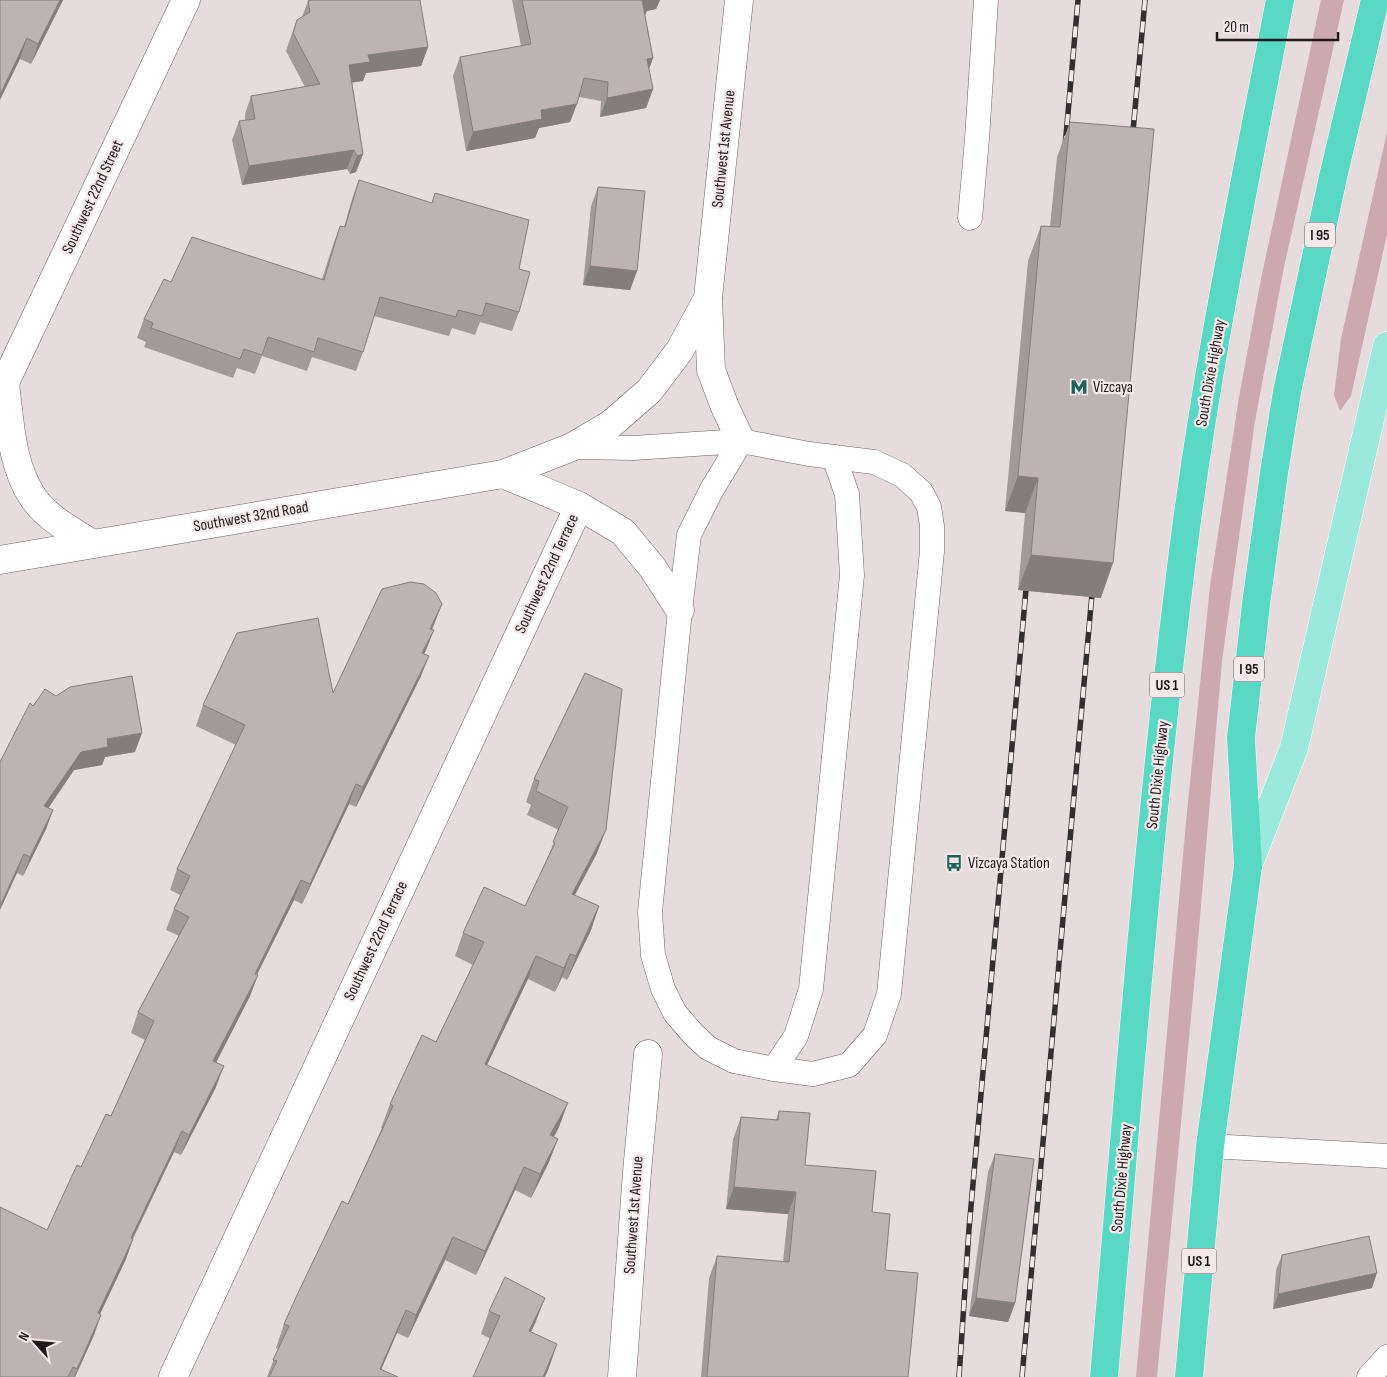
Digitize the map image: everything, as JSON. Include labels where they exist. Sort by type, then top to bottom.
[{"type":"highway","name":"South Dixie Highway","points":[[1104,1377],[1158,767],[1178,588],[1205,402],[1280,0]]},
{"type":"highway","name":"I 95","points":[[1248,866],[1241,738],[1256,604],[1274,472],[1287,392],[1328,196],[1375,0]]},
{"type":"highway","name":"US 1","points":[[1189,1377],[1210,1146],[1248,866]]},
{"type":"main road","points":[[1248,866],[1294,748],[1384,376],[1387,346]]},
{"type":"street","name":"Southwest 22nd Street","points":[[2,388],[186,0]]},
{"type":"street","name":"Southwest 1st Avenue","points":[[739,0],[708,298],[711,370],[725,408],[741,441]]},
{"type":"street","name":"Southwest 1st Avenue","points":[[572,447],[611,424],[649,391],[680,350],[708,298]]},
{"type":"street","points":[[2,388],[19,471],[34,500],[54,519],[92,544]]},
{"type":"street","name":"Southwest 32nd Road","points":[[0,560],[503,474],[572,447]]},
{"type":"street","points":[[503,474],[579,506],[623,532],[652,567],[680,610]]},
{"type":"street","name":"Southwest 22nd Terrace","points":[[173,1377],[579,506]]},
{"type":"street","name":"Southwest 1st Avenue","points":[[622,1377],[648,1054]]},
{"type":"lane","points":[[970,218],[986,0]]},
{"type":"lane","points":[[572,447],[633,448],[741,441],[834,458],[874,462],[902,474],[911,481],[921,492],[929,507],[932,526],[931,560],[889,994],[876,1035],[849,1065],[813,1074],[734,1062],[708,1048],[675,1013],[663,989],[653,955],[650,912],[689,535],[711,491],[741,441]]},
{"type":"lane","points":[[774,1069],[796,1036],[811,989],[852,575],[848,494],[834,458]]},
{"type":"lane","points":[[1210,1146],[1387,1156]]},
{"type":"lane","points":[[1370,1377],[1387,1357]]},
{"type":"shaded area","points":[[1321,0],[1344,0],[1284,267],[1255,421],[1222,661],[1157,1377],[1136,1377],[1186,822],[1210,586],[1239,397],[1261,279]]},
{"type":"shaded area","points":[[1387,132],[1387,234],[1351,396],[1340,411],[1334,395],[1341,339]]},
{"type":"building","points":[[0,0],[60,0],[38,44],[27,38],[0,95]]},
{"type":"building","points":[[420,0],[428,47],[368,55],[370,62],[349,65],[363,154],[357,156],[354,150],[249,166],[239,121],[255,119],[251,96],[320,84],[293,33],[297,20],[310,12],[308,1]]},
{"type":"building","points":[[522,0],[642,0],[653,58],[647,59],[653,89],[607,98],[608,82],[584,78],[577,104],[541,110],[542,119],[473,132],[460,57],[531,44]]},
{"type":"building","points":[[1070,122],[1154,129],[1113,563],[1031,555],[1038,478],[1018,476],[1041,226],[1060,227]]},
{"type":"building","points":[[359,180],[432,203],[435,193],[529,220],[519,269],[530,272],[519,312],[486,303],[482,316],[458,310],[456,317],[380,297],[363,352],[318,338],[314,352],[268,337],[262,355],[244,349],[240,359],[151,328],[153,323],[144,319],[164,279],[171,282],[192,237],[324,280],[340,226],[345,227]]},
{"type":"building","points":[[598,187],[645,191],[637,271],[590,266]]},
{"type":"building","points":[[410,582],[424,584],[436,593],[442,604],[430,629],[434,630],[422,653],[429,656],[363,787],[356,784],[310,884],[301,880],[255,974],[258,975],[213,1061],[224,1066],[189,1135],[182,1131],[131,1238],[133,1239],[98,1313],[101,1315],[77,1369],[73,1367],[68,1377],[0,1377],[0,1207],[47,1230],[77,1165],[81,1167],[106,1114],[111,1116],[154,1021],[138,1012],[189,917],[174,909],[190,876],[177,869],[245,725],[203,705],[237,633],[318,618],[333,693],[382,589]]},
{"type":"building","points":[[585,673],[622,689],[606,830],[572,894],[599,906],[576,956],[570,954],[564,968],[536,956],[485,1064],[568,1103],[550,1135],[558,1139],[540,1174],[524,1167],[485,1251],[453,1237],[416,1315],[406,1310],[380,1369],[398,1377],[269,1377],[277,1361],[273,1360],[289,1326],[284,1324],[342,1201],[348,1204],[393,1106],[390,1104],[422,1035],[436,1042],[484,942],[463,933],[484,887],[525,906],[555,843],[553,842],[568,807],[536,791],[539,781],[534,779]]},
{"type":"building","points":[[132,676],[142,733],[107,739],[108,747],[81,752],[44,806],[53,810],[30,857],[24,854],[0,906],[0,762],[30,703],[33,706],[45,689],[56,696],[70,687]]},
{"type":"building","points":[[779,1111],[810,1113],[805,1165],[876,1171],[872,1212],[890,1214],[885,1270],[918,1273],[908,1377],[707,1377],[717,1256],[789,1262],[796,1192],[734,1187],[741,1117],[778,1120]]},
{"type":"building","points":[[995,1154],[1034,1159],[1015,1303],[976,1298]]},
{"type":"building","points":[[1369,1236],[1377,1273],[1278,1294],[1282,1255]]},
{"type":"building","points":[[505,1277],[545,1298],[529,1331],[557,1344],[543,1377],[473,1377],[500,1316],[489,1311]]},
{"type":"railway","points":[[1065,147],[1078,0]]},
{"type":"railway","points":[[1132,142],[1145,0]]},
{"type":"railway","points":[[959,1377],[969,1229],[1027,578]]},
{"type":"railway","points":[[1022,1377],[1093,583]]},
{"type":"place","name":"Vizcaya","points":[[1079,387]]},
{"type":"place","name":"Vizcaya Station","points":[[954,863]]}]
